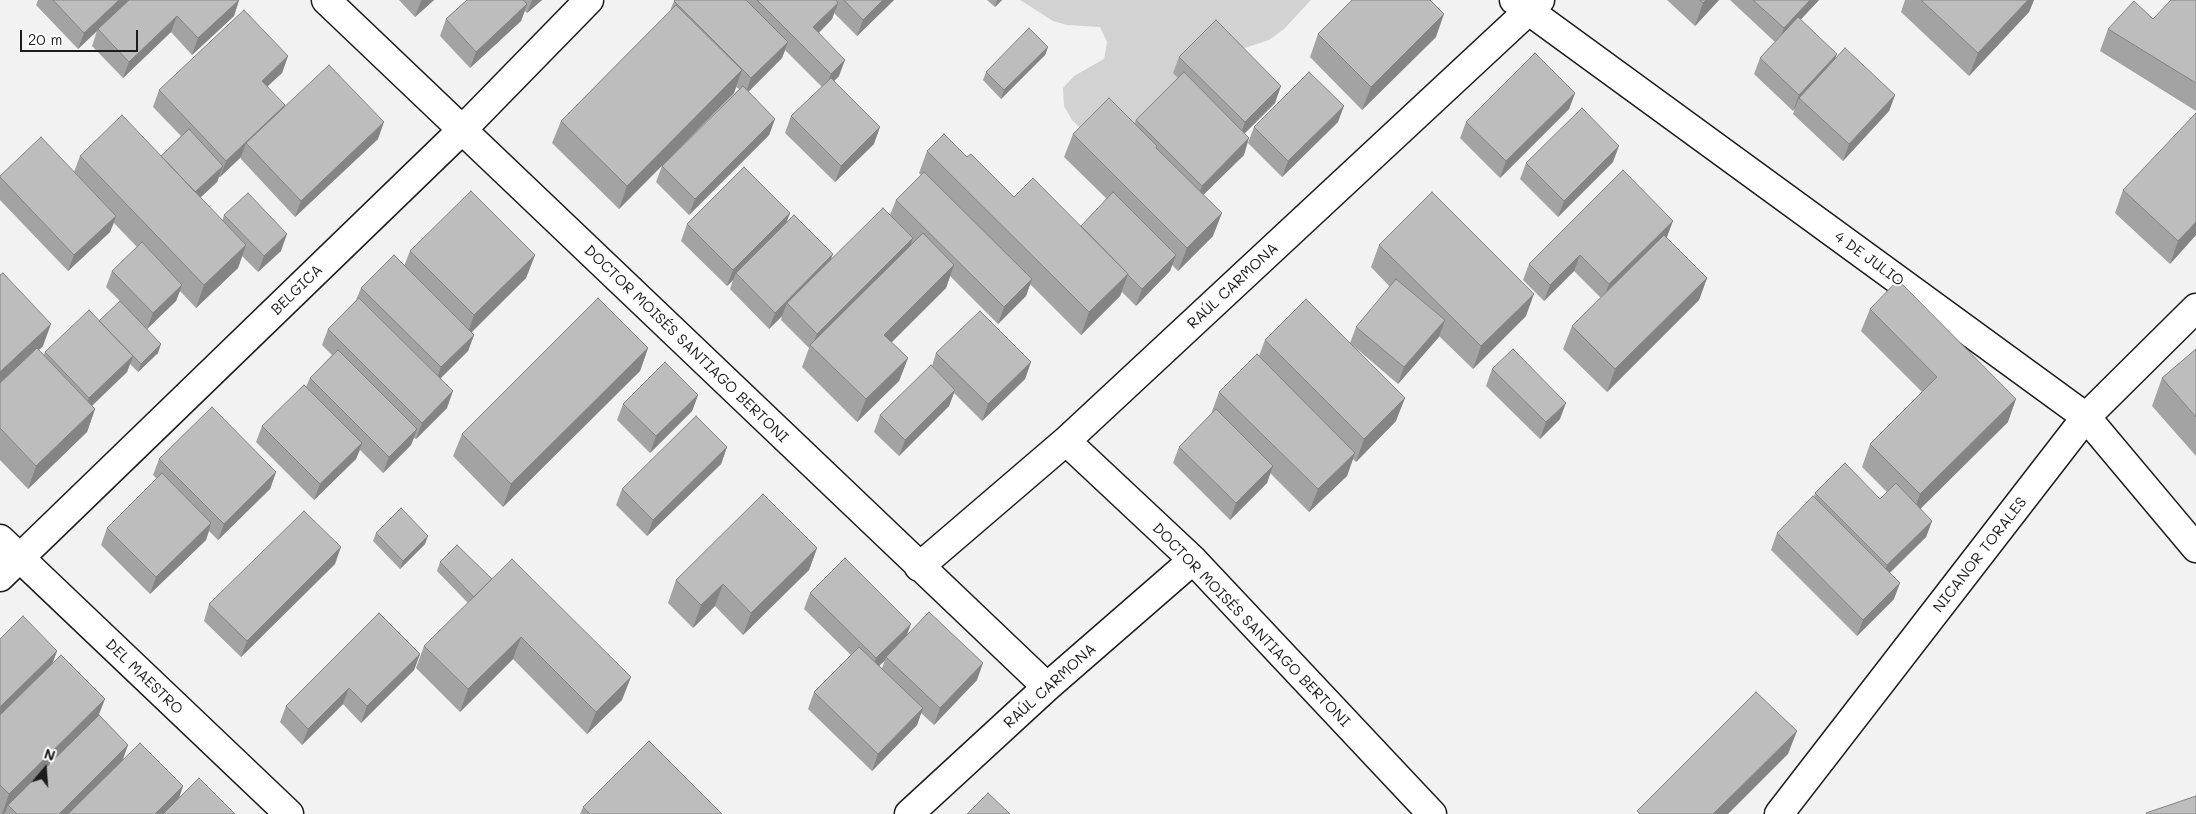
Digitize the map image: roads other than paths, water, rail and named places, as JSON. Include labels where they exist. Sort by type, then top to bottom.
[{"type":"street","name":"DOCTOR MOISÉS SANTIAGO BERTONI","points":[[326,0],[1047,688]]},
{"type":"street","name":"BELGICA","points":[[0,577],[462,130],[589,0]]},
{"type":"street","name":"4 DE JULIO","points":[[1528,4],[2086,417],[2196,548]]},
{"type":"street","name":"RAÚL CARMONA","points":[[920,566],[1066,441],[1528,4]]},
{"type":"street","name":"NICANOR TORALES","points":[[1779,814],[2086,417],[2196,308]]},
{"type":"street","name":"DOCTOR MOISÉS SANTIAGO BERTONI","points":[[1066,441],[1193,560],[1432,814]]},
{"type":"street","name":"DEL MAESTRO","points":[[0,539],[289,814]]},
{"type":"street","name":"RAÚL CARMONA","points":[[909,814],[1047,688],[1193,560]]}]
